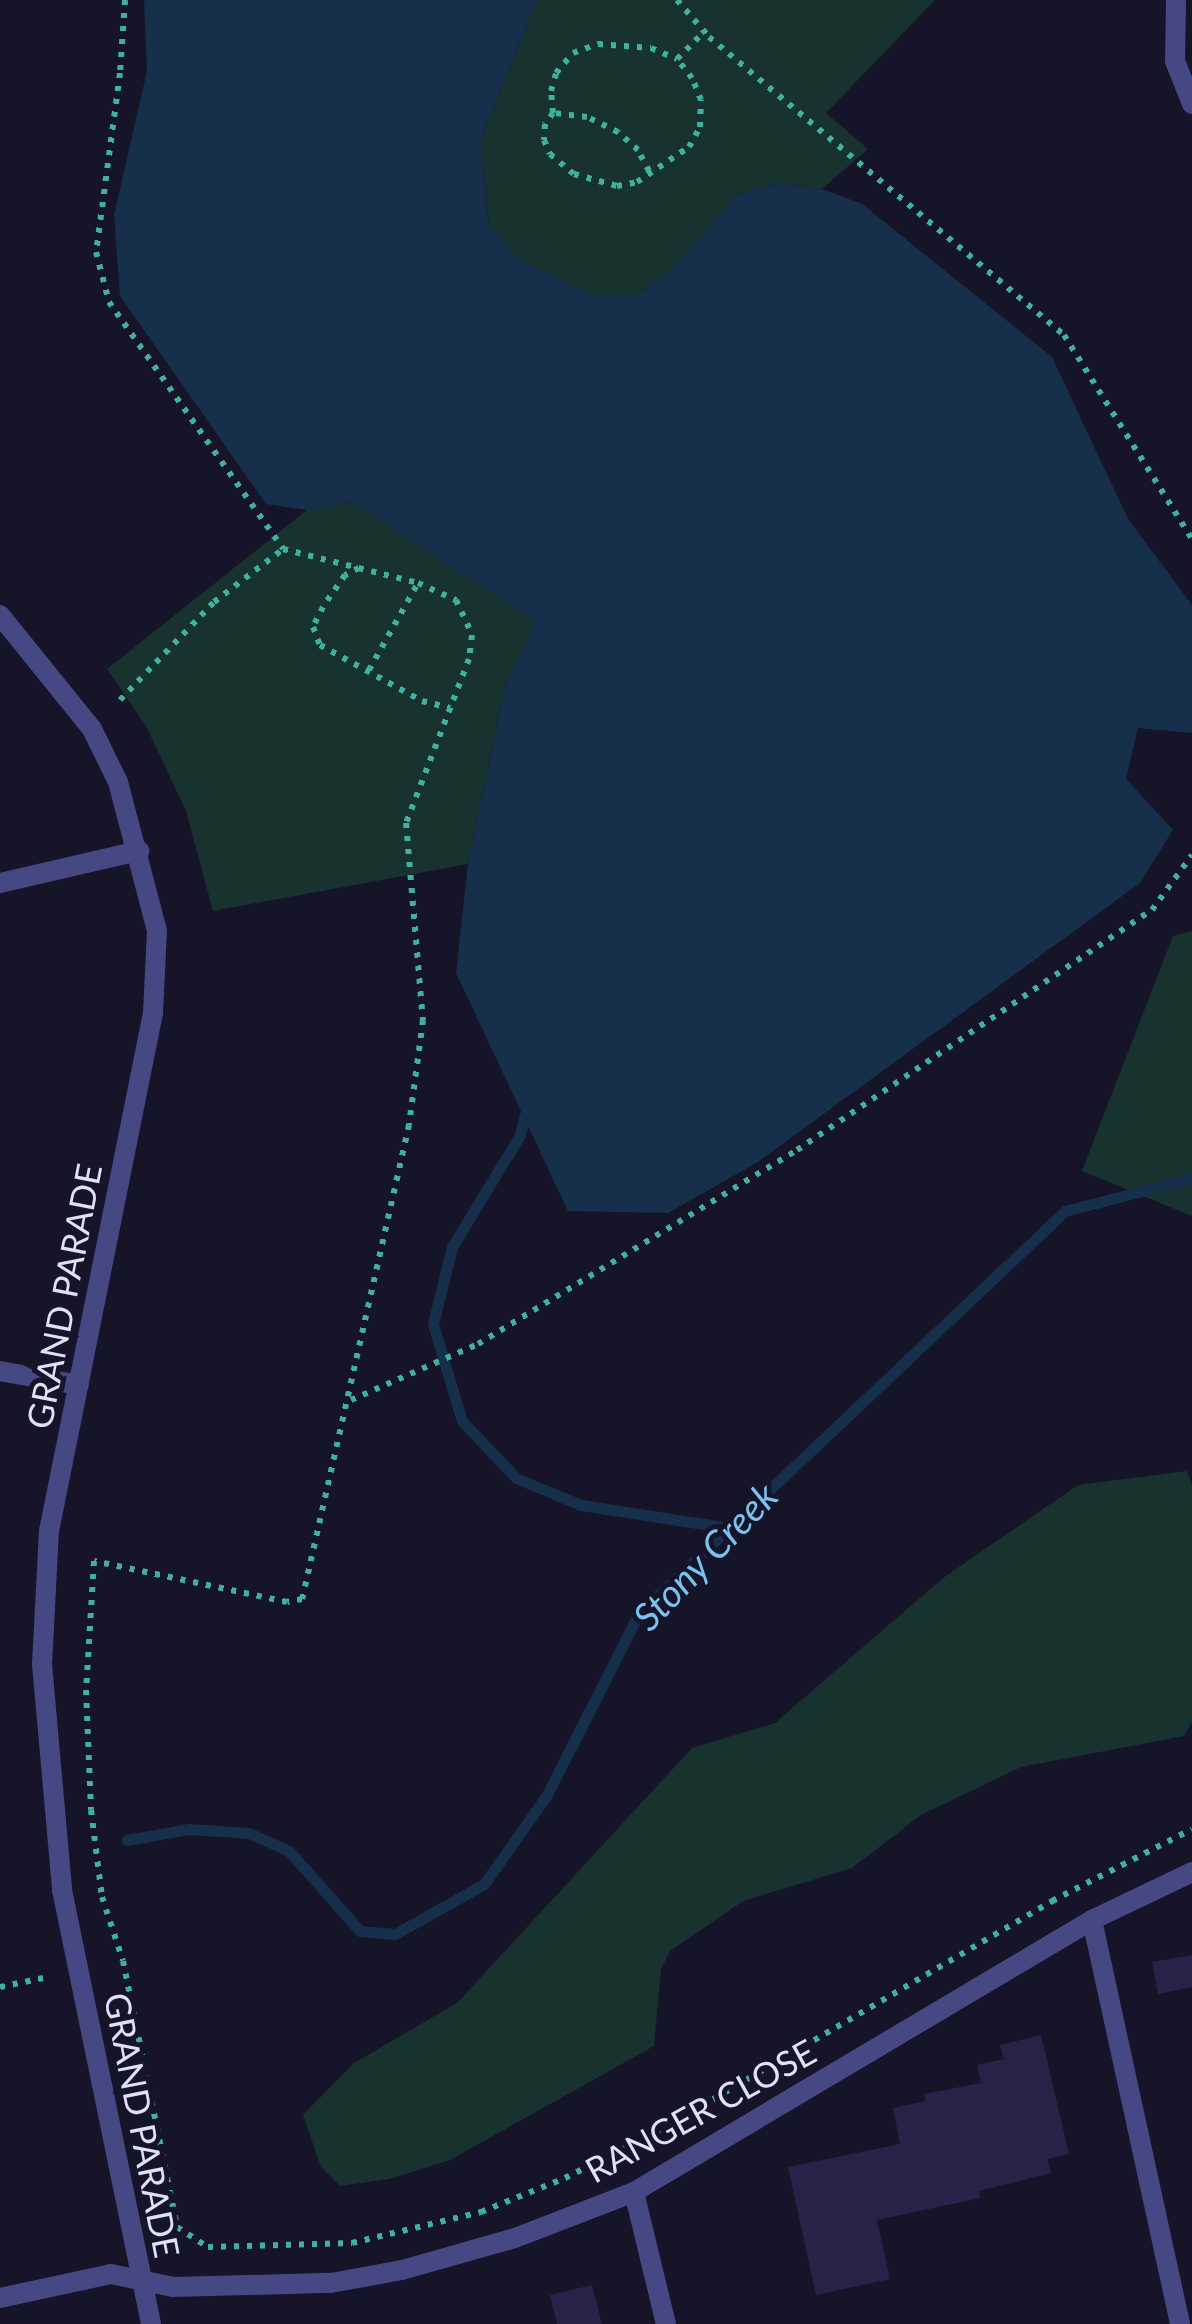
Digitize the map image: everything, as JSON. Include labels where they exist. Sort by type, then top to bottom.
[{"type":"street","points":[[1176,0],[1174,61],[1192,104]]},
{"type":"street","name":"GRAND PARADE","points":[[0,615],[92,729],[118,782],[157,931],[152,1013],[49,1531],[42,1664],[62,1890],[151,2324]]},
{"type":"street","points":[[0,883],[139,851]]},
{"type":"street","points":[[0,1371],[79,1385]]},
{"type":"street","name":"RANGER CLOSE","points":[[0,2298],[111,2274],[174,2286],[331,2283],[402,2270],[514,2238],[634,2192],[1092,1920],[1192,1872]]},
{"type":"street","points":[[1092,1920],[1180,2324]]},
{"type":"street","points":[[634,2192],[666,2324]]},
{"type":"path","points":[[125,0],[120,74],[96,252],[109,302],[283,549],[418,583],[456,600],[472,635],[469,659],[406,823],[422,1020],[409,1125],[350,1401],[302,1598],[286,1602],[94,1561],[86,1690],[91,1810],[102,1897],[123,1961],[177,2226],[208,2246],[352,2243],[481,2212],[565,2178],[657,2132],[834,2024],[1128,1858],[1192,1829]]},
{"type":"path","points":[[677,0],[704,32],[1064,335],[1192,539]]},
{"type":"path","points":[[676,59],[704,32]]},
{"type":"path","points":[[598,44],[628,44],[676,59],[692,78],[701,100],[700,127],[689,148],[637,182],[617,186],[574,174],[550,154],[544,140],[546,124],[553,113],[550,91],[556,73],[572,53],[598,44]]},
{"type":"path","points":[[553,113],[587,117],[618,132],[638,150],[649,171]]},
{"type":"path","points":[[120,700],[214,602],[283,549]]},
{"type":"path","points":[[360,568],[346,575],[313,627],[320,645],[422,701],[450,708]]},
{"type":"path","points":[[369,670],[418,583]]},
{"type":"path","points":[[350,1401],[478,1344],[797,1150],[1152,910],[1192,856]]},
{"type":"path","points":[[0,1987],[43,1978]]},
{"type":"green space","points":[[537,0],[935,0],[826,113],[868,149],[822,189],[780,183],[736,195],[671,272],[637,295],[594,295],[518,260],[489,225],[480,141]]},
{"type":"green space","points":[[352,502],[537,621],[506,682],[468,864],[213,911],[186,811],[146,726],[107,669],[307,510]]},
{"type":"green space","points":[[1192,931],[1192,1216],[1082,1171],[1173,936]]},
{"type":"green space","points":[[1187,1471],[1192,1485],[1192,1722],[1184,1736],[1021,1767],[921,1815],[852,1868],[743,1901],[670,1951],[661,1969],[654,2046],[450,2160],[389,2179],[340,2186],[321,2167],[303,2115],[354,2063],[457,2003],[692,1748],[775,1723],[943,1578],[1078,1485]]},
{"type":"water","points":[[144,0],[537,0],[480,141],[489,225],[518,260],[593,295],[637,295],[671,272],[736,195],[780,183],[822,189],[862,204],[1052,357],[1128,519],[1192,605],[1192,733],[1138,728],[1126,779],[1173,830],[1140,883],[758,1162],[668,1213],[568,1211],[456,973],[468,864],[506,682],[536,622],[352,502],[307,510],[266,504],[120,296],[114,215],[147,71]]},
{"type":"building","points":[[1192,1955],[1192,1987],[1158,1994],[1152,1962]]},
{"type":"building","points":[[1041,2035],[1069,2154],[1047,2159],[1051,2173],[979,2191],[980,2198],[877,2220],[890,2279],[816,2295],[788,2167],[900,2144],[893,2108],[926,2101],[924,2094],[981,2083],[977,2065],[1004,2059],[1000,2045]]},
{"type":"building","points":[[592,2285],[602,2324],[557,2324],[550,2295]]},
{"type":"waterway","points":[[527,1108],[520,1135],[452,1247],[433,1324],[462,1421],[516,1478],[581,1505],[729,1528]]},
{"type":"waterway","name":"Stony Creek","points":[[127,1840],[189,1829],[249,1833],[289,1851],[360,1931],[395,1934],[484,1884],[547,1795],[639,1613],[1065,1211],[1192,1178]]}]
